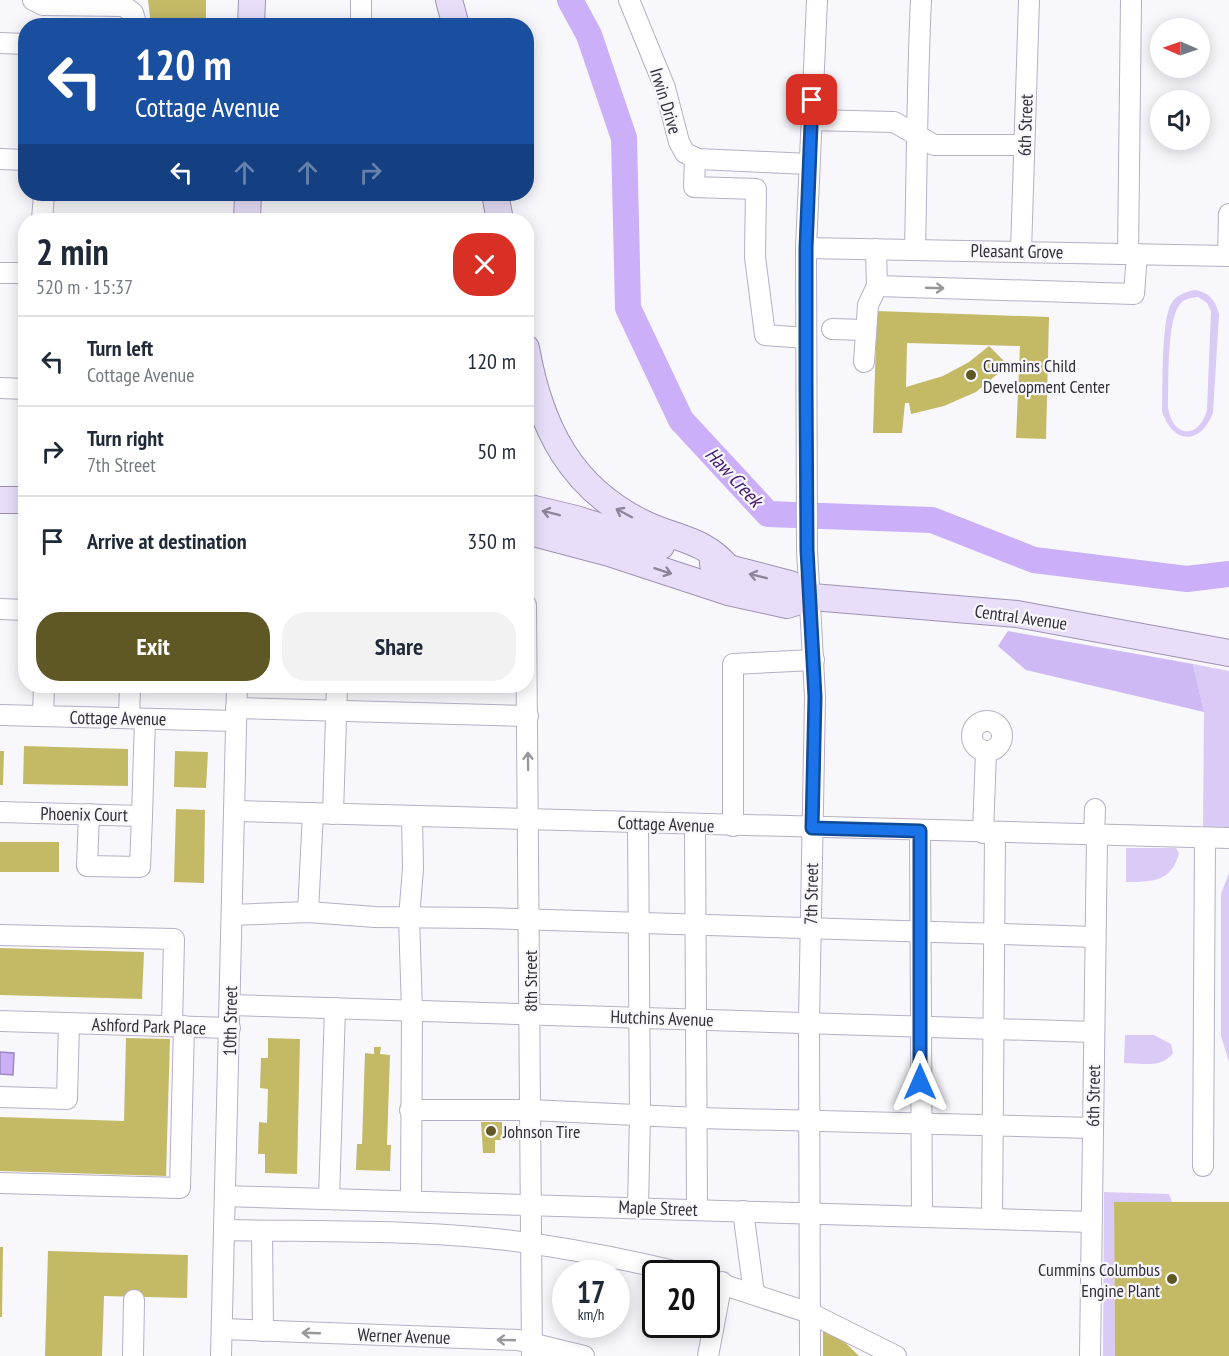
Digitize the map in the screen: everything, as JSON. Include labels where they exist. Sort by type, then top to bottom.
[{"type":"main road","points":[[251,18],[252,0]]},
{"type":"main road","points":[[449,0],[454,18]]},
{"type":"main road","points":[[534,379],[544,417],[561,452],[585,483],[613,507],[647,525],[709,549],[729,569]]},
{"type":"main road","points":[[0,500],[18,500]]},
{"type":"main road","name":"Central Avenue","points":[[534,509],[611,529],[729,569],[789,584],[812,597]]},
{"type":"main road","name":"Central Avenue","points":[[534,533],[600,550],[728,592],[787,605],[812,597],[1017,614],[1229,653]]},
{"type":"street","points":[[33,0],[43,5],[110,3],[124,6],[133,13],[135,18]]},
{"type":"street","points":[[361,0],[361,18]]},
{"type":"street","name":"Irwin Drive","points":[[629,0],[665,88],[679,142],[685,153],[695,158]]},
{"type":"street","name":"7th Street","points":[[810,1356],[809,1023],[814,660],[812,597],[807,550],[806,248],[817,0]]},
{"type":"street","points":[[915,249],[921,0]]},
{"type":"street","name":"6th Street","points":[[1021,251],[1029,0]]},
{"type":"street","points":[[877,286],[1134,294],[1131,0]]},
{"type":"street","points":[[0,43],[18,44]]},
{"type":"street","points":[[811,120],[894,122],[934,145],[1024,145]]},
{"type":"street","points":[[806,338],[765,335],[755,257],[756,189],[694,188],[695,158],[809,164]]},
{"type":"street","points":[[0,159],[18,160]]},
{"type":"street","points":[[749,189],[751,161]]},
{"type":"street","points":[[1228,256],[1229,214]]},
{"type":"street","name":"Pleasant Grove","points":[[806,248],[1228,256]]},
{"type":"street","points":[[864,362],[868,305],[877,286],[876,249]]},
{"type":"street","points":[[0,273],[18,273]]},
{"type":"street","points":[[832,329],[865,330]]},
{"type":"street","points":[[0,388],[18,389]]},
{"type":"street","points":[[0,609],[18,610]]},
{"type":"street","points":[[733,826],[733,664],[814,660]]},
{"type":"street","points":[[43,716],[44,693]]},
{"type":"street","name":"Phoenix Court","points":[[0,812],[142,816],[137,718],[132,693]]},
{"type":"street","name":"10th Street","points":[[221,1356],[237,693]]},
{"type":"street","points":[[333,814],[337,693]]},
{"type":"street","name":"8th Street","points":[[528,693],[532,1350]]},
{"type":"street","name":"Cottage Avenue","points":[[0,715],[137,718],[338,710],[528,716]]},
{"type":"street","points":[[986,752],[993,934],[992,1219]]},
{"type":"street","name":"6th Street","points":[[1090,1356],[1095,809]]},
{"type":"street","name":"Cottage Avenue","points":[[234,811],[1229,838]]},
{"type":"street","points":[[308,912],[313,813]]},
{"type":"street","points":[[89,814],[87,866],[140,867],[142,816]]},
{"type":"street","points":[[411,1201],[412,1010],[409,918],[413,868],[412,816]]},
{"type":"street","points":[[638,823],[640,1116],[638,1208]]},
{"type":"street","points":[[695,824],[697,1209]]},
{"type":"street","points":[[920,831],[922,1216]]},
{"type":"street","points":[[1203,1166],[1205,838]]},
{"type":"street","points":[[232,915],[308,912],[409,918],[695,925],[810,931],[1095,937]]},
{"type":"street","points":[[0,935],[174,939],[178,1026],[180,1188],[0,1183]]},
{"type":"street","name":"Hutchins Avenue","points":[[230,1005],[1093,1032]]},
{"type":"street","points":[[329,1199],[334,1008]]},
{"type":"street","name":"Ashford Park Place","points":[[0,1021],[230,1028]]},
{"type":"street","name":"Ashford Park Place","points":[[0,1098],[67,1100],[69,1024]]},
{"type":"street","points":[[410,1110],[531,1110],[698,1118],[810,1119],[1093,1128]]},
{"type":"street","name":"Maple Street","points":[[225,1196],[1091,1222]]},
{"type":"street","points":[[743,1210],[754,1293]]},
{"type":"street","points":[[224,1230],[438,1235],[531,1244],[642,1264]]},
{"type":"street","points":[[262,1230],[263,1331]]},
{"type":"street","points":[[720,1282],[810,1313],[896,1356]]},
{"type":"street","points":[[133,1356],[134,1300]]},
{"type":"street","name":"Werner Avenue","points":[[222,1329],[515,1340],[532,1350],[584,1356]]},
{"type":"street","points":[[708,1356],[709,1338]]},
{"type":"shaded area","points":[[1195,290],[1208,295],[1214,301],[1219,314],[1213,413],[1201,431],[1194,436],[1186,437],[1172,430],[1162,411],[1163,355],[1171,304],[1178,296]],"holes":[[[1198,297],[1207,303],[1211,311],[1207,410],[1198,427],[1186,431],[1175,425],[1168,407],[1169,352],[1173,322],[1176,311],[1185,300]]]},
{"type":"shaded area","points":[[1008,631],[1193,664],[1204,712],[1026,670],[998,646]]},
{"type":"shaded area","points":[[1193,664],[1229,671],[1229,828],[1203,828],[1204,712]]},
{"type":"shaded area","points":[[1126,848],[1176,848],[1179,853],[1176,863],[1166,875],[1144,882],[1126,882]]},
{"type":"shaded area","points":[[1229,873],[1229,1062],[1221,1036],[1221,894]]},
{"type":"shaded area","points":[[1125,1035],[1154,1035],[1171,1044],[1173,1053],[1157,1063],[1124,1063]]},
{"type":"shaded area","points":[[0,1052],[14,1053],[13,1075],[0,1074]]},
{"type":"shaded area","points":[[1104,1192],[1169,1194],[1172,1202],[1114,1203],[1115,1356],[1103,1356]]},
{"type":"building","points":[[148,0],[206,0],[206,18],[150,18]]},
{"type":"building","name":"Cummins Child Development Center","points":[[877,311],[1049,317],[1046,439],[1016,438],[1020,346],[907,343],[906,387],[943,376],[969,362],[989,346],[1008,365],[976,392],[944,406],[911,414],[909,403],[905,403],[902,433],[873,433]]},
{"type":"building","points":[[24,746],[128,749],[128,786],[23,784]]},
{"type":"building","points":[[0,751],[4,751],[3,785],[0,785]]},
{"type":"building","points":[[175,751],[208,752],[206,788],[174,787]]},
{"type":"building","points":[[176,809],[205,810],[204,883],[174,882]]},
{"type":"building","points":[[0,842],[59,842],[59,872],[0,872]]},
{"type":"building","points":[[0,948],[144,952],[142,999],[0,995]]},
{"type":"building","points":[[126,1038],[170,1039],[166,1176],[0,1171],[0,1117],[124,1121]]},
{"type":"building","points":[[268,1038],[300,1039],[297,1174],[265,1173],[265,1154],[258,1154],[259,1122],[267,1123],[268,1089],[260,1088],[261,1058],[268,1058]]},
{"type":"building","points":[[374,1047],[381,1047],[380,1054],[390,1055],[387,1145],[391,1145],[390,1171],[356,1170],[357,1144],[362,1144],[365,1053],[374,1054]]},
{"type":"building","name":"Johnson Tire","points":[[481,1122],[502,1122],[502,1140],[495,1140],[495,1153],[483,1153]]},
{"type":"building","name":"Cummins Columbus Engine Plant","points":[[1114,1202],[1229,1202],[1229,1356],[1115,1356]]},
{"type":"building","points":[[0,1247],[3,1247],[2,1317],[0,1317]]},
{"type":"building","points":[[48,1251],[188,1255],[187,1298],[104,1296],[102,1356],[45,1356]]},
{"type":"building","points":[[823,1329],[831,1329],[859,1356],[823,1356]]},
{"type":"waterway","name":"Haw Creek","points":[[570,0],[589,35],[624,138],[628,308],[681,420],[768,514],[932,520],[1034,560],[1187,579],[1229,574]]},
{"type":"place","name":"Cummins Child Development Center","points":[[971,375]]},
{"type":"place","name":"Johnson Tire","points":[[491,1131]]},
{"type":"place","name":"Cummins Columbus Engine Plant","points":[[1172,1279]]},
{"type":"route","points":[[812,100],[806,248],[806,428],[807,550],[812,597],[815,697],[812,828],[920,831],[920,1082]]}]
